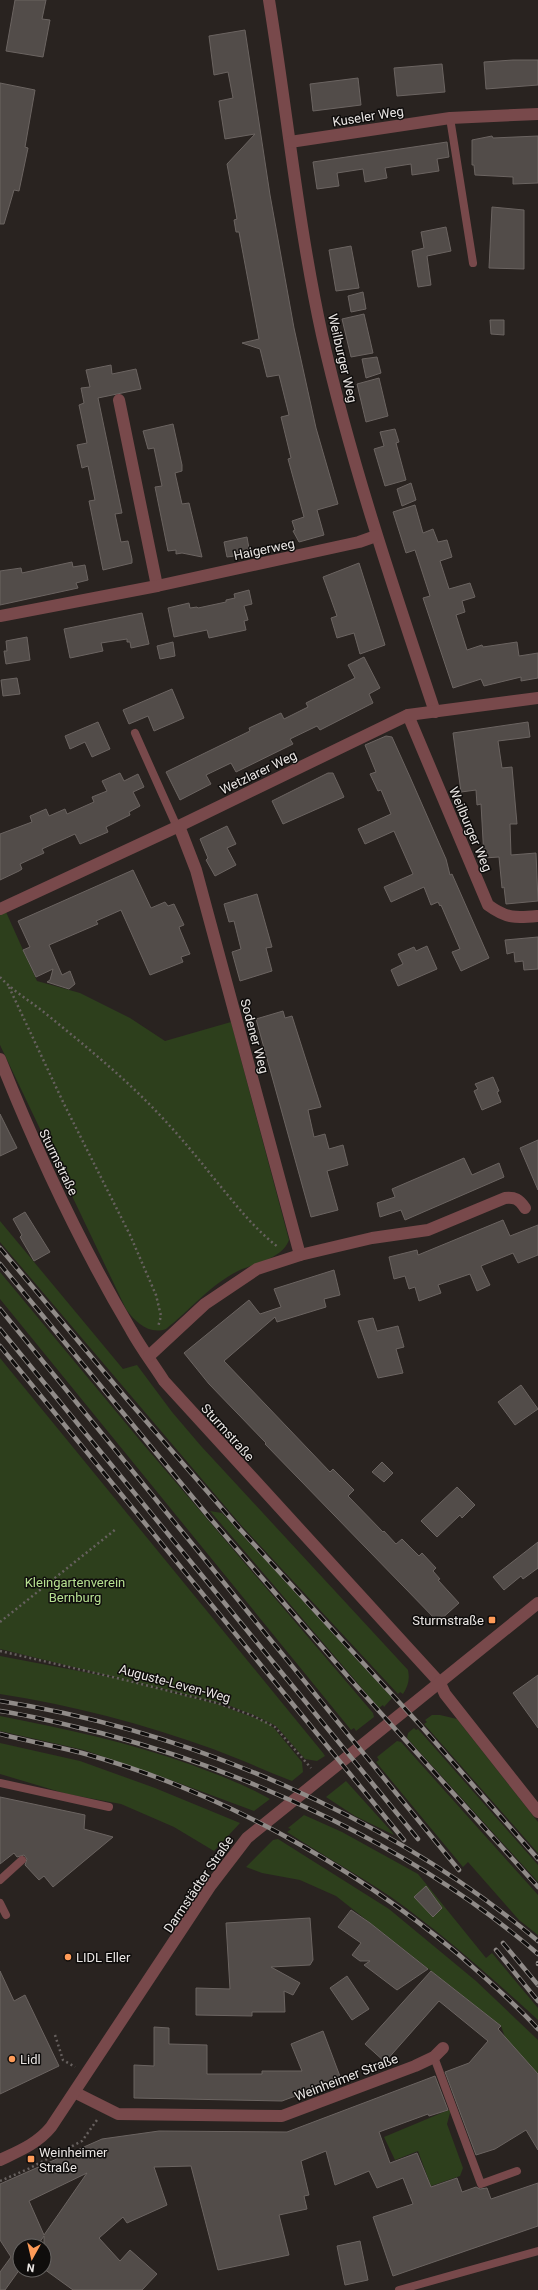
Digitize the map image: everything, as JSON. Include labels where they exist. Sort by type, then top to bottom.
[{"type":"street","name":"Weilburger Weg","points":[[268,0],[322,333],[347,436],[376,536],[435,712]]},
{"type":"street","name":"Kuseler Weg","points":[[290,142],[450,118],[538,114]]},
{"type":"street","points":[[119,400],[157,586]]},
{"type":"street","name":"Haigerweg","points":[[0,616],[157,586],[359,542],[376,536]]},
{"type":"street","name":"Wetzlarer Weg","points":[[0,909],[178,826],[408,715],[538,698]]},
{"type":"street","name":"Weilburger Weg","points":[[408,715],[488,905],[501,915],[515,918],[538,916]]},
{"type":"street","name":"Sodener Weg","points":[[178,826],[196,870],[296,1256]]},
{"type":"street","name":"Sturmstraße","points":[[0,1059],[28,1129],[79,1235],[132,1331],[164,1381],[440,1683],[446,1694],[538,1812]]},
{"type":"street","points":[[149,1356],[205,1304],[237,1281],[257,1269],[296,1256],[372,1238],[428,1230],[504,1198],[514,1198],[520,1200],[525,1208]]},
{"type":"street","name":"Darmstädter Straße","points":[[76,2093],[228,1861],[247,1838],[282,1807],[321,1779],[538,1603]]},
{"type":"street","name":"Weinheimer Straße","points":[[76,2093],[118,2114],[282,2116],[415,2066],[438,2053]]},
{"type":"street","points":[[0,2160],[26,2148],[43,2137],[76,2093]]},
{"type":"lane","points":[[450,118],[473,263]]},
{"type":"lane","points":[[135,733],[178,826]]},
{"type":"lane","points":[[0,1783],[109,1807]]},
{"type":"lane","points":[[0,1880],[22,1860]]},
{"type":"lane","points":[[0,1903],[6,1915]]},
{"type":"lane","points":[[438,2053],[481,2184],[517,2171]]},
{"type":"lane","points":[[399,2290],[538,2251]]},
{"type":"path","points":[[0,977],[9,987],[26,998],[94,1053],[140,1095],[255,1227],[296,1256]]},
{"type":"path","points":[[9,987],[71,1118],[130,1235],[156,1295],[162,1316],[157,1329]]},
{"type":"path","points":[[0,1622],[116,1529]]},
{"type":"path","name":"Auguste-Leven-Weg","points":[[0,1651],[121,1678],[217,1703],[251,1715],[275,1727],[321,1779]]},
{"type":"path","points":[[56,2036],[63,2060],[87,2075]]},
{"type":"path","points":[[0,2181],[35,2166],[82,2141],[100,2117]]},
{"type":"path","points":[[31,2159],[35,2166]]},
{"type":"green space","points":[[6,912],[37,981],[80,993],[130,1018],[165,1041],[231,1022],[289,1240],[280,1252],[274,1256],[238,1271],[218,1283],[166,1329],[148,1329],[138,1323],[126,1309],[0,1045],[0,915]]},
{"type":"green space","points":[[0,1221],[123,1369],[137,1365],[172,1412],[201,1446],[408,1670],[408,1683],[403,1694],[400,1692],[398,1694],[241,1525],[0,1242]]},
{"type":"green space","points":[[0,1272],[143,1444],[373,1713],[374,1717],[356,1731],[354,1728],[351,1730],[0,1299]]},
{"type":"green space","name":"Kleingartenverein Bernburg","points":[[0,1358],[325,1756],[317,1761],[305,1759],[276,1726],[228,1705],[0,1649]]},
{"type":"green space","points":[[210,1511],[222,1513],[392,1698],[384,1707],[383,1705],[379,1708]]},
{"type":"green space","points":[[0,1656],[121,1679],[217,1704],[266,1722],[274,1728],[302,1762],[303,1772],[292,1781],[213,1749],[161,1731],[108,1716],[27,1698],[0,1694]]},
{"type":"green space","points":[[432,1715],[440,1715],[457,1719],[538,1822],[538,1853],[424,1724],[427,1722],[425,1720]]},
{"type":"green space","points":[[0,1716],[73,1731],[144,1749],[222,1776],[270,1799],[254,1811],[84,1750],[0,1731]]},
{"type":"green space","points":[[414,1728],[416,1730],[418,1729],[538,1865],[538,1882],[407,1738],[408,1733]]},
{"type":"green space","points":[[397,1741],[401,1742],[538,1895],[538,1935],[519,1920],[468,1862],[463,1867],[376,1762],[379,1760],[377,1757]]},
{"type":"green space","points":[[0,1743],[80,1761],[155,1788],[240,1823],[214,1851],[174,1827],[121,1804],[67,1794],[0,1774]]},
{"type":"green space","points":[[346,1781],[394,1835],[355,1816],[326,1797]]},
{"type":"green space","points":[[304,1815],[342,1832],[418,1874],[486,1958],[492,1953],[538,2008],[538,2020],[466,1956],[410,1911],[391,1897],[287,1832],[291,1829],[288,1828]]},
{"type":"green space","points":[[278,1839],[389,1909],[476,1981],[538,2040],[538,2074],[505,2037],[501,2026],[336,1896],[300,1880],[262,1873],[246,1867],[273,1840]]},
{"type":"green space","points":[[451,2109],[447,2124],[463,2168],[460,2176],[431,2186],[418,2151],[395,2160],[384,2137]]},
{"type":"building","points":[[15,0],[46,0],[42,19],[50,20],[43,57],[6,51]]},
{"type":"building","points":[[245,30],[270,195],[294,328],[316,428],[338,504],[317,510],[324,535],[299,542],[293,531],[295,530],[292,521],[304,517],[288,459],[291,458],[281,417],[289,415],[279,375],[267,377],[260,349],[242,343],[259,339],[239,232],[236,232],[234,220],[237,219],[227,164],[255,134],[225,139],[219,101],[233,98],[228,72],[214,75],[209,36]]},
{"type":"building","points":[[538,60],[538,85],[486,89],[484,62]]},
{"type":"building","points":[[442,64],[445,92],[397,96],[394,68]]},
{"type":"building","points":[[358,78],[361,105],[313,111],[310,84]]},
{"type":"building","points":[[0,83],[35,90],[25,147],[28,148],[19,191],[14,190],[4,224],[0,224]]},
{"type":"building","points":[[492,136],[493,138],[538,136],[538,183],[513,184],[513,177],[475,175],[474,165],[472,165],[472,140]]},
{"type":"building","points":[[447,142],[449,157],[437,159],[439,171],[412,175],[411,164],[385,168],[387,178],[365,182],[363,169],[337,173],[339,186],[317,189],[313,162]]},
{"type":"building","points":[[492,207],[524,210],[524,269],[489,268]]},
{"type":"building","points":[[446,227],[451,251],[427,256],[431,285],[418,287],[412,251],[424,248],[421,232]]},
{"type":"building","points":[[351,246],[359,288],[336,291],[329,250]]},
{"type":"building","points":[[363,292],[366,309],[351,312],[348,296]]},
{"type":"building","points":[[364,314],[373,353],[351,357],[342,319]]},
{"type":"building","points":[[490,320],[504,320],[504,335],[491,334]]},
{"type":"building","points":[[377,357],[381,373],[366,378],[362,359]]},
{"type":"building","points":[[111,365],[112,374],[136,369],[141,389],[98,398],[122,513],[115,514],[121,542],[128,541],[132,559],[132,563],[103,570],[89,501],[95,500],[88,466],[82,468],[77,445],[87,443],[79,405],[84,403],[81,388],[90,387],[86,370]]},
{"type":"building","points":[[379,378],[388,416],[366,422],[357,384]]},
{"type":"building","points":[[173,424],[182,465],[182,471],[175,473],[182,504],[189,503],[202,557],[182,553],[176,554],[176,550],[168,551],[155,487],[162,486],[154,448],[148,449],[143,431]]},
{"type":"building","points":[[395,429],[399,442],[396,443],[406,480],[385,486],[374,449],[384,446],[380,432]]},
{"type":"building","points":[[411,483],[416,500],[402,506],[397,489]]},
{"type":"building","points":[[415,505],[423,533],[433,529],[438,542],[447,540],[452,557],[440,561],[449,589],[470,583],[475,597],[462,601],[465,612],[456,615],[467,650],[482,645],[483,647],[517,642],[519,656],[538,653],[538,678],[521,681],[521,677],[484,686],[481,679],[453,688],[423,598],[430,596],[415,550],[406,553],[393,512]]},
{"type":"building","points":[[247,537],[250,554],[227,557],[224,542]]},
{"type":"building","points":[[72,562],[73,567],[85,565],[88,580],[76,583],[78,588],[0,605],[0,571],[21,568],[22,573]]},
{"type":"building","points":[[359,563],[385,645],[360,654],[354,633],[337,638],[331,618],[337,616],[323,577]]},
{"type":"building","points":[[249,590],[252,604],[244,606],[248,620],[244,621],[246,630],[209,638],[207,630],[174,637],[168,608],[189,603],[190,608],[198,608],[226,602],[226,600],[235,598],[234,594]]},
{"type":"building","points":[[142,613],[149,644],[131,648],[130,642],[127,642],[127,639],[101,643],[103,651],[70,658],[64,629]]},
{"type":"building","points":[[27,637],[30,660],[6,664],[4,651],[7,651],[6,641]]},
{"type":"building","points":[[173,642],[175,656],[160,659],[157,646]]},
{"type":"building","points":[[364,657],[380,688],[369,694],[373,703],[320,730],[317,726],[290,739],[293,744],[236,772],[231,763],[206,775],[211,784],[180,800],[166,772],[250,731],[249,728],[281,713],[284,719],[308,707],[306,703],[355,678],[348,665]]},
{"type":"building","points":[[17,678],[20,694],[3,696],[1,680]]},
{"type":"building","points":[[172,689],[184,718],[154,731],[148,716],[129,724],[123,710]]},
{"type":"building","points":[[98,722],[110,749],[92,757],[85,742],[70,749],[65,736]]},
{"type":"building","points":[[528,722],[530,737],[498,741],[502,768],[512,767],[517,824],[510,824],[511,855],[536,853],[538,901],[506,904],[504,887],[502,888],[499,857],[484,858],[481,804],[477,805],[476,790],[461,792],[453,733]]},
{"type":"building","points":[[386,736],[392,737],[446,859],[450,875],[452,874],[489,958],[461,971],[452,952],[460,949],[441,905],[440,906],[438,902],[431,905],[424,887],[391,902],[384,887],[413,874],[394,831],[365,844],[358,829],[391,814],[381,790],[378,791],[370,774],[376,772],[365,745]]},
{"type":"building","points":[[120,773],[124,781],[138,774],[144,787],[133,792],[140,806],[129,812],[130,815],[106,827],[108,832],[80,844],[75,834],[42,849],[44,853],[20,864],[22,869],[0,880],[0,834],[32,822],[30,816],[46,809],[49,816],[65,809],[67,814],[94,802],[92,797],[107,791],[102,781]]},
{"type":"building","points":[[328,773],[333,773],[344,797],[283,824],[272,801]]},
{"type":"building","points":[[227,826],[236,844],[227,848],[236,865],[215,876],[206,860],[208,858],[200,839]]},
{"type":"building","points":[[133,870],[151,908],[165,902],[168,906],[174,904],[184,925],[179,927],[190,954],[181,957],[183,962],[150,975],[121,910],[96,921],[98,924],[49,945],[62,975],[70,971],[75,984],[69,989],[47,982],[50,980],[53,969],[36,977],[23,950],[30,947],[18,921]]},
{"type":"building","points":[[257,894],[272,947],[266,948],[272,971],[240,981],[232,952],[241,949],[234,921],[229,922],[224,904]]},
{"type":"building","points":[[538,937],[538,969],[524,970],[523,961],[515,962],[514,952],[507,954],[505,940]]},
{"type":"building","points":[[427,946],[437,969],[398,986],[391,970],[403,964],[398,954],[414,947],[416,951]]},
{"type":"building","points":[[283,1011],[285,1018],[292,1016],[321,1107],[308,1110],[314,1137],[325,1134],[329,1149],[343,1145],[348,1165],[327,1171],[338,1210],[311,1217],[256,1019]]},
{"type":"building","points":[[493,1077],[499,1091],[497,1092],[501,1102],[482,1110],[474,1091],[478,1089],[475,1084]]},
{"type":"building","points":[[0,1114],[17,1148],[0,1156]]},
{"type":"building","points":[[538,1140],[538,1190],[520,1148]]},
{"type":"building","points":[[464,1158],[472,1175],[499,1163],[504,1177],[405,1220],[401,1210],[380,1217],[377,1203],[395,1197],[392,1189]]},
{"type":"building","points":[[25,1212],[50,1252],[34,1261],[20,1237],[22,1235],[13,1219]]},
{"type":"building","points":[[503,1220],[510,1236],[538,1225],[538,1255],[518,1263],[513,1253],[481,1266],[490,1285],[477,1291],[470,1274],[438,1285],[441,1293],[419,1301],[415,1287],[409,1289],[405,1276],[394,1279],[389,1257],[417,1250],[418,1255]]},
{"type":"building","points":[[334,1270],[340,1295],[324,1299],[326,1307],[277,1322],[275,1317],[224,1361],[330,1472],[333,1469],[354,1490],[348,1496],[383,1532],[384,1531],[396,1544],[402,1539],[419,1556],[422,1553],[436,1568],[433,1571],[440,1579],[438,1580],[459,1603],[438,1622],[265,1444],[266,1443],[209,1384],[184,1353],[249,1300],[260,1314],[281,1307],[274,1289]]},
{"type":"building","points":[[373,1318],[377,1331],[398,1326],[404,1347],[396,1349],[403,1373],[378,1378],[358,1321]]},
{"type":"building","points":[[521,1385],[538,1409],[515,1425],[498,1402]]},
{"type":"building","points":[[382,1462],[393,1473],[384,1482],[372,1472]]},
{"type":"building","points":[[457,1487],[475,1505],[462,1518],[460,1515],[437,1537],[421,1521]]},
{"type":"building","points":[[538,1542],[538,1568],[523,1579],[521,1576],[504,1590],[493,1577]]},
{"type":"building","points":[[538,1675],[538,1728],[513,1693]]},
{"type":"building","points":[[0,1797],[85,1815],[84,1829],[113,1837],[53,1887],[44,1876],[39,1880],[25,1865],[27,1859],[24,1855],[17,1857],[14,1853],[0,1864]]},
{"type":"building","points":[[426,1886],[442,1908],[433,1917],[414,1897]]},
{"type":"building","points":[[351,1910],[370,1923],[428,1969],[397,1990],[364,1965],[370,1961],[360,1961],[352,1955],[361,1943],[338,1927]]},
{"type":"building","points":[[310,1918],[313,1960],[310,1965],[271,1967],[300,1983],[293,1995],[284,1991],[285,2012],[252,2012],[252,2016],[196,2015],[196,1988],[230,1989],[226,1923]]},
{"type":"building","points":[[0,1971],[14,2001],[25,1995],[59,2066],[0,2094]]},
{"type":"building","points":[[431,1971],[501,2026],[498,2029],[538,2074],[538,2150],[526,2130],[495,2149],[476,2155],[445,2072],[469,2063],[488,2041],[439,2001],[385,2062],[365,2044]]},
{"type":"building","points":[[347,1976],[369,2009],[352,2020],[330,1988]]},
{"type":"building","points":[[154,2027],[169,2028],[169,2044],[207,2045],[207,2074],[262,2074],[262,2071],[302,2071],[291,2044],[323,2031],[341,2079],[282,2101],[134,2098],[134,2065],[154,2066]]},
{"type":"building","points":[[435,2076],[448,2110],[429,2116],[428,2114],[379,2132],[390,2163],[417,2153],[431,2187],[457,2178],[462,2192],[476,2187],[480,2189],[487,2188],[491,2199],[538,2183],[538,2226],[393,2276],[373,2217],[413,2204],[403,2178],[377,2188],[369,2171],[335,2185],[326,2151],[301,2161],[309,2195],[304,2196],[307,2209],[279,2215],[289,2255],[218,2270],[191,2166],[154,2167],[167,2205],[127,2223],[123,2217],[99,2238],[120,2261],[130,2250],[157,2274],[142,2290],[73,2290],[52,2275],[52,2238],[44,2238],[44,2236],[43,2238],[12,2238],[12,2278],[14,2278],[5,2290],[0,2290],[0,2272],[11,2257],[0,2240],[0,2184],[102,2139],[159,2131],[287,2132]],"holes":[[[87,2173],[44,2235],[29,2201]]]},
{"type":"building","points":[[360,2241],[368,2280],[345,2285],[337,2246]]},
{"type":"railway","points":[[0,1248],[126,1398],[239,1528],[421,1726],[538,1859]]},
{"type":"railway","points":[[0,1264],[209,1517],[350,1679],[538,1887]]},
{"type":"railway","points":[[0,1309],[459,1870]]},
{"type":"railway","points":[[0,1329],[418,1839]]},
{"type":"railway","points":[[0,1346],[404,1840]]},
{"type":"railway","points":[[0,1701],[72,1715],[144,1734],[215,1757],[285,1786],[353,1818],[419,1855],[480,1896],[538,1941]]},
{"type":"railway","points":[[0,1711],[38,1718],[101,1733],[158,1750],[217,1770],[274,1793],[332,1820],[387,1849],[440,1881],[491,1916],[538,1954]]},
{"type":"railway","points":[[0,1734],[82,1753],[133,1769],[232,1809],[281,1834],[374,1890],[417,1921],[489,1981],[538,2029]]},
{"type":"railway","points":[[503,1943],[538,1985]]},
{"type":"railway","points":[[496,1950],[538,2001]]},
{"type":"place","name":"Sturmstraße","points":[[492,1620]]},
{"type":"place","name":"LIDL Eller","points":[[68,1957]]},
{"type":"place","name":"Lidl","points":[[12,2059]]},
{"type":"place","name":"Weinheimer Straße","points":[[31,2159]]}]
